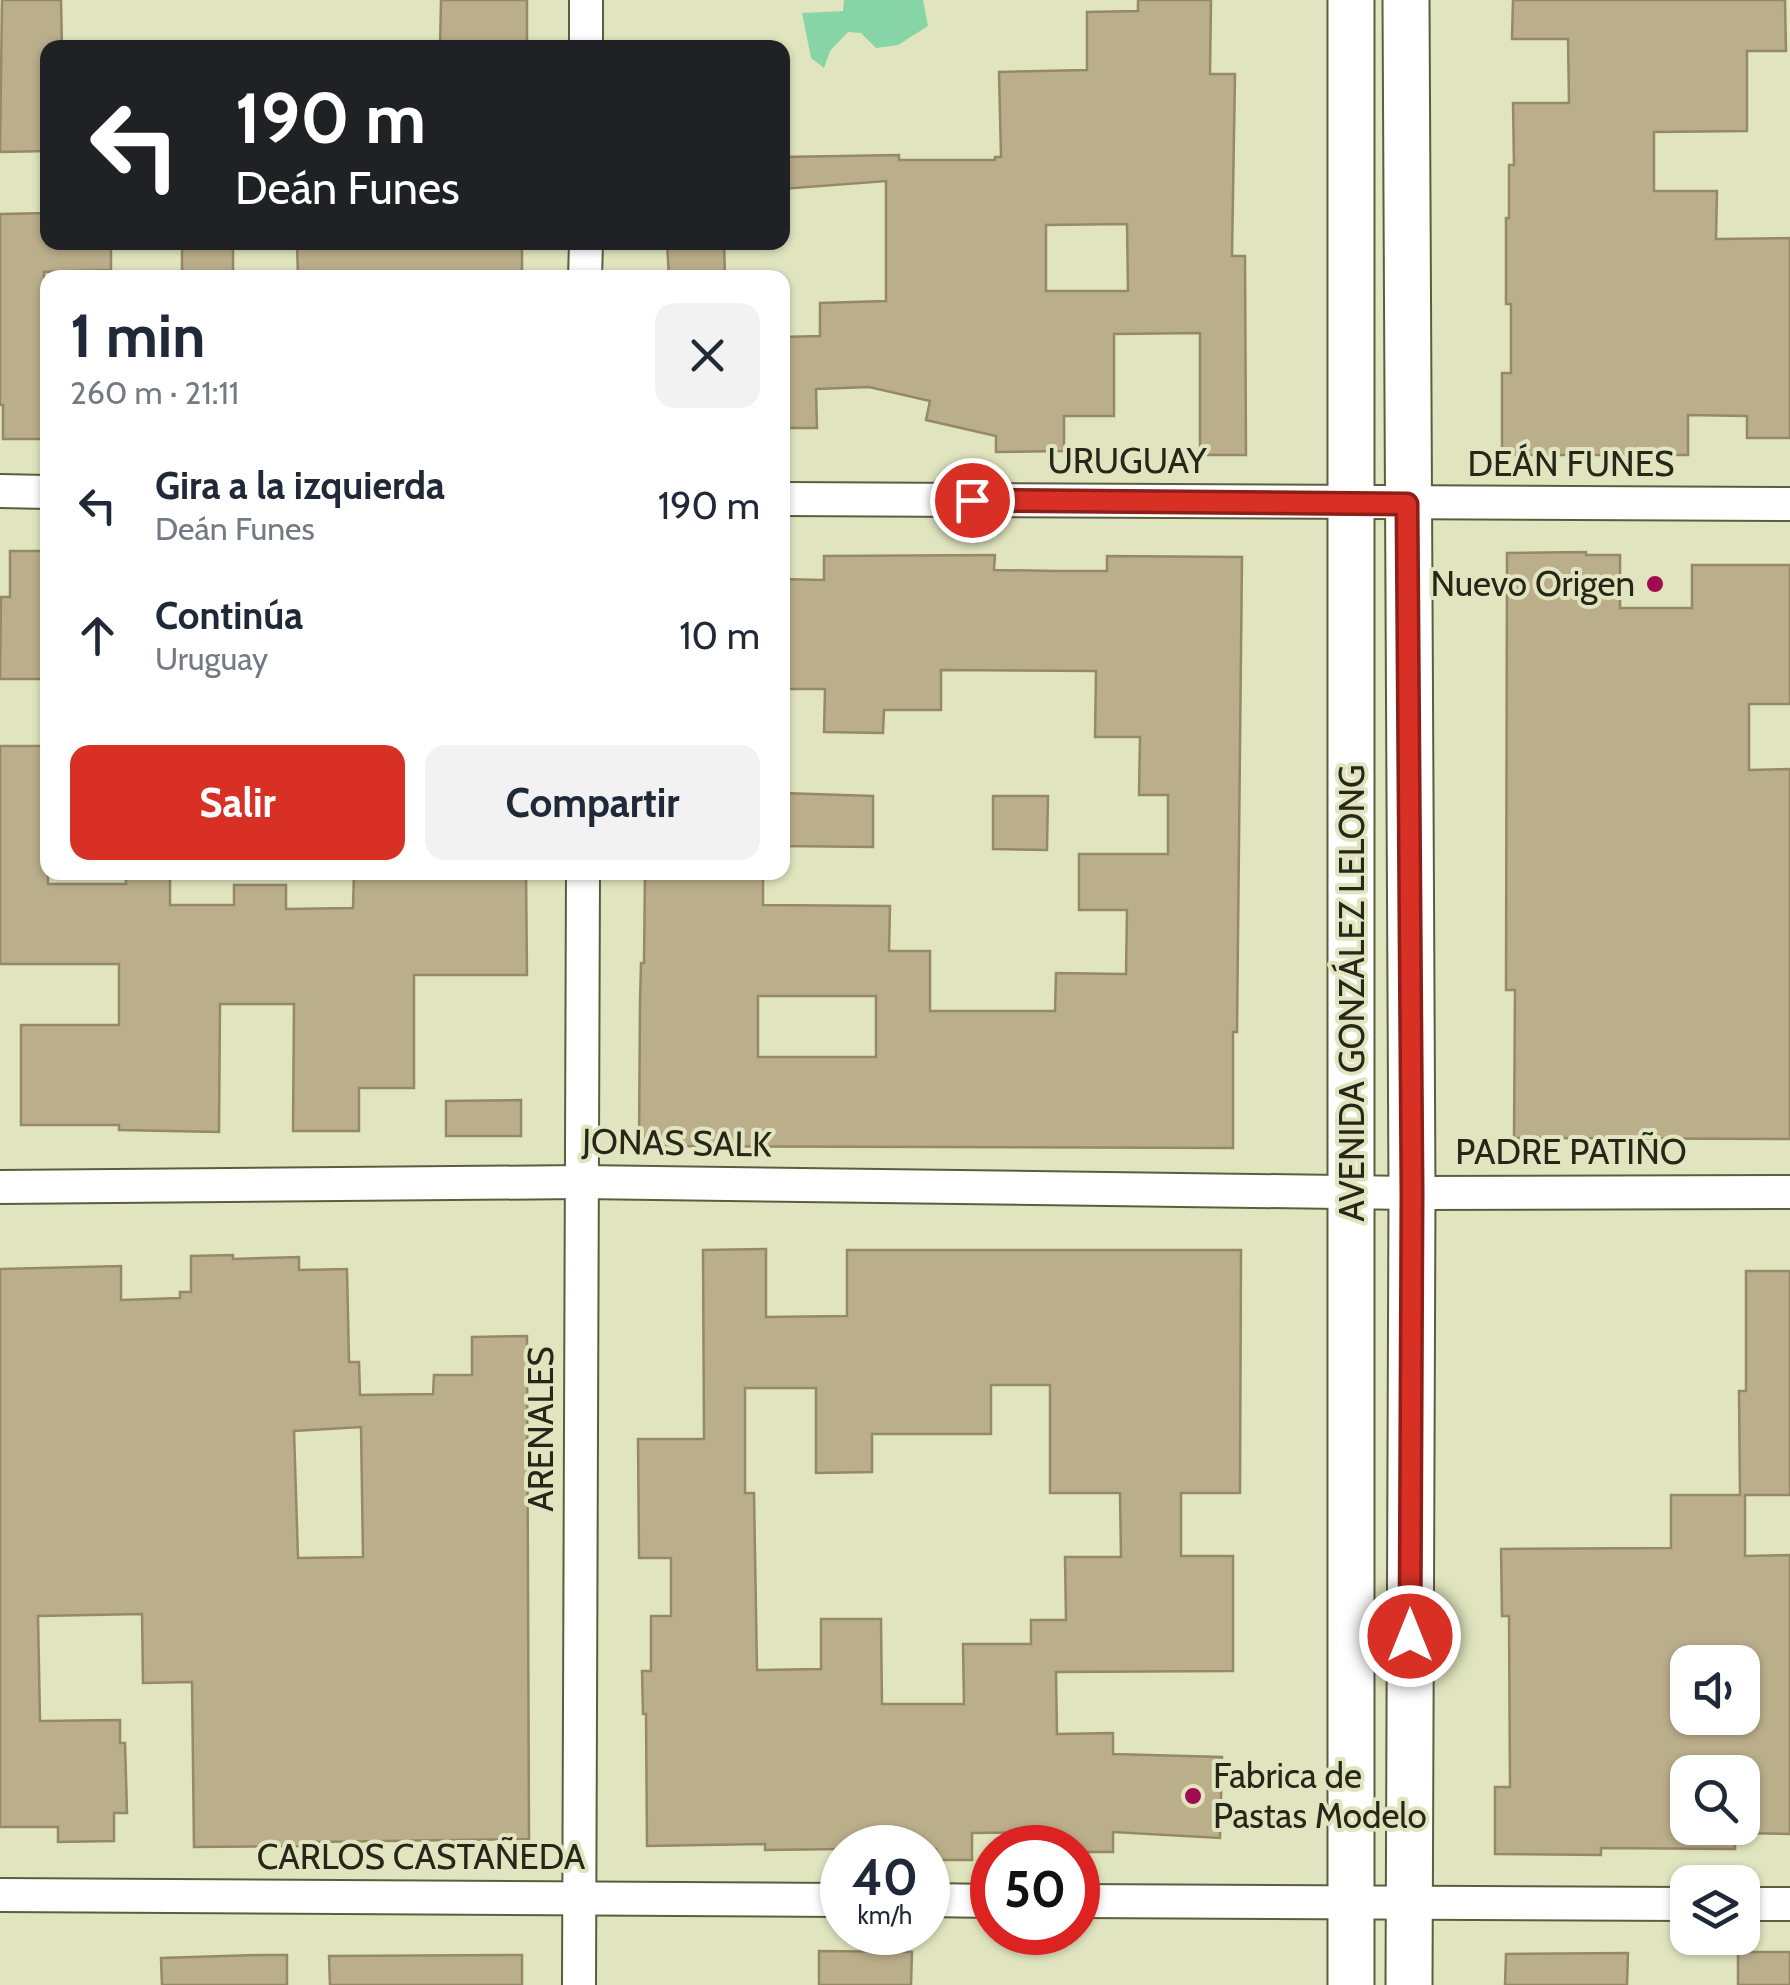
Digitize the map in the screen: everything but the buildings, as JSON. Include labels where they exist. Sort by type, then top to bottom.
[{"type":"main road","name":"AVENIDA GONZÁLEZ LELONG","points":[[1350,0],[1351,1985]]},
{"type":"main road","name":"AVENIDA GONZÁLEZ LELONG","points":[[1406,0],[1412,1193],[1408,1985]]},
{"type":"street","points":[[586,0],[586,40]]},
{"type":"street","points":[[0,492],[40,492]]},
{"type":"street","name":"URUGUAY","points":[[790,498],[1351,503]]},
{"type":"street","name":"DEÁN FUNES","points":[[1351,503],[1790,504]]},
{"type":"street","name":"ARENALES","points":[[579,1985],[583,880]]},
{"type":"street","name":"JONAS SALK","points":[[0,1186],[582,1182],[1353,1192]]},
{"type":"street","name":"PADRE PATIÑO","points":[[1353,1192],[1790,1192]]},
{"type":"street","name":"CARLOS CASTAÑEDA","points":[[0,1894],[820,1900]]},
{"type":"street","points":[[1100,1901],[1670,1904]]},
{"type":"street","points":[[1760,1904],[1790,1904]]},
{"type":"shaded area","points":[[844,0],[923,0],[928,26],[898,45],[876,48],[861,33],[848,32],[830,51],[824,68],[811,58],[802,13],[843,11]]},
{"type":"place","name":"Nuevo Origen","points":[[1655,584]]},
{"type":"place","name":"Fabrica de Pastas Modelo","points":[[1193,1796]]},
{"type":"route","points":[[972,500],[1407,504],[1412,1193],[1410,1636]]}]
